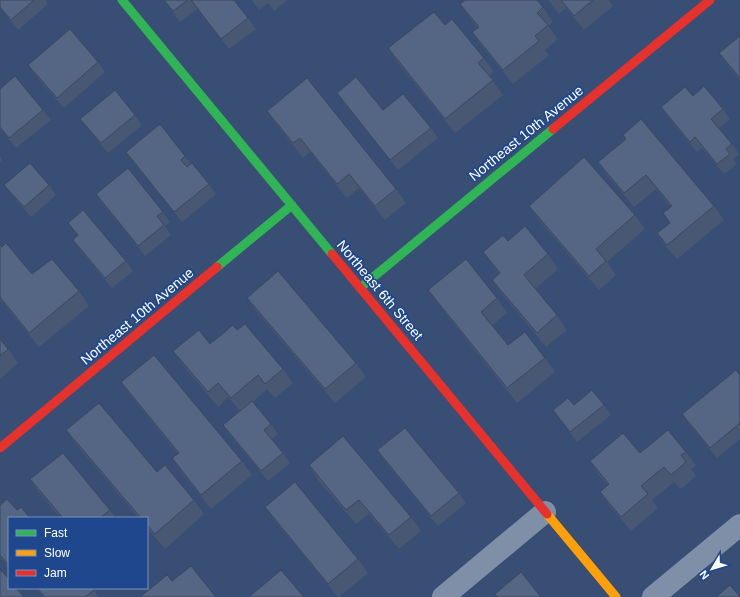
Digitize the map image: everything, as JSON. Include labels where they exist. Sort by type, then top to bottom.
[{"type":"street","name":"Northeast 6th Street","points":[[122,0],[616,597]]},
{"type":"street","name":"Northeast 10th Avenue","points":[[360,288],[710,0]]},
{"type":"street","name":"Northeast 10th Avenue","points":[[0,448],[292,205]]},
{"type":"street","points":[[443,597],[545,512]]},
{"type":"street","points":[[653,597],[740,525]]},
{"type":"building","points":[[0,0],[34,0],[11,20],[0,7]]},
{"type":"building","points":[[164,0],[188,0],[173,11]]},
{"type":"building","points":[[191,0],[234,0],[248,18],[221,39]]},
{"type":"building","points":[[465,0],[537,0],[543,7],[537,13],[548,25],[535,36],[539,41],[503,70],[472,32],[479,27],[460,4]]},
{"type":"building","points":[[561,0],[593,0],[574,16]]},
{"type":"building","points":[[434,12],[445,25],[452,19],[484,58],[478,63],[493,80],[445,119],[388,48]]},
{"type":"building","points":[[70,29],[98,62],[57,98],[28,65]]},
{"type":"building","points":[[740,36],[740,78],[719,53]]},
{"type":"building","points":[[15,76],[43,110],[9,138],[0,127],[0,89]]},
{"type":"building","points":[[356,77],[383,110],[403,94],[431,128],[390,160],[337,93]]},
{"type":"building","points":[[307,78],[396,189],[375,206],[349,174],[337,184],[300,138],[293,143],[267,111]]},
{"type":"building","points":[[704,86],[723,109],[711,119],[732,144],[726,149],[730,154],[717,164],[695,137],[690,142],[661,107],[685,87],[693,96]]},
{"type":"building","points":[[115,90],[135,115],[101,143],[80,119]]},
{"type":"building","points":[[641,119],[714,206],[667,245],[657,233],[670,223],[663,213],[672,206],[646,175],[624,193],[598,162],[626,139],[623,135]]},
{"type":"building","points":[[160,124],[185,156],[181,160],[187,167],[192,163],[209,184],[174,212],[126,152]]},
{"type":"building","points":[[584,157],[635,215],[596,249],[606,261],[589,276],[529,206]]},
{"type":"building","points":[[30,163],[49,185],[24,207],[4,185]]},
{"type":"building","points":[[128,168],[163,212],[157,216],[164,225],[138,246],[96,194]]},
{"type":"building","points":[[83,210],[126,261],[105,278],[73,240],[78,235],[68,223]]},
{"type":"building","points":[[525,226],[548,254],[524,275],[557,315],[537,333],[492,280],[500,273],[483,252],[503,235],[508,241]]},
{"type":"building","points":[[6,243],[32,274],[52,259],[79,291],[29,333],[0,297],[0,244],[2,247]]},
{"type":"building","points":[[466,259],[497,298],[481,312],[508,345],[525,332],[545,358],[507,388],[428,290]]},
{"type":"building","points":[[278,271],[356,363],[325,389],[247,298]]},
{"type":"building","points":[[245,324],[283,369],[265,384],[258,375],[231,398],[218,383],[208,392],[173,351],[199,330],[210,344],[233,325],[237,330]]},
{"type":"building","points":[[0,339],[8,349],[0,356]]},
{"type":"building","points":[[154,355],[242,461],[201,495],[172,458],[179,453],[121,382]]},
{"type":"building","points":[[736,370],[740,375],[740,423],[710,448],[682,414]]},
{"type":"building","points":[[592,390],[604,405],[570,432],[553,410],[568,398],[574,405]]},
{"type":"building","points":[[252,401],[271,424],[264,430],[283,453],[261,471],[223,425]]},
{"type":"building","points":[[99,403],[157,472],[165,465],[194,500],[155,534],[148,526],[148,517],[140,517],[66,430]]},
{"type":"building","points":[[405,428],[459,493],[431,516],[377,450]]},
{"type":"building","points":[[668,430],[686,452],[681,455],[686,462],[671,475],[664,467],[641,486],[648,494],[621,517],[600,492],[609,484],[590,461],[623,433],[640,453]]},
{"type":"building","points":[[343,436],[411,517],[389,535],[359,500],[346,510],[309,465]]},
{"type":"building","points":[[63,453],[110,510],[101,517],[62,517],[30,479]]},
{"type":"building","points":[[295,482],[358,559],[328,584],[265,507]]},
{"type":"building","points":[[7,499],[17,510],[21,507],[29,517],[8,517],[8,564],[0,555],[0,505]]},
{"type":"building","points":[[191,566],[216,597],[140,597],[167,575],[172,581]]},
{"type":"building","points":[[0,569],[8,578],[8,589],[17,589],[24,597],[0,597]]},
{"type":"building","points":[[281,570],[304,597],[250,596]]},
{"type":"building","points":[[521,572],[541,597],[498,597],[495,594]]},
{"type":"building","points":[[730,585],[740,597],[716,597]]},
{"type":"building","points":[[38,589],[94,590],[85,597],[45,597]]},
{"type":"traffic: fast","points":[[122,0],[332,254]]},
{"type":"traffic: fast","points":[[360,288],[553,129]]},
{"type":"traffic: fast","points":[[217,267],[292,205]]},
{"type":"traffic: slow","points":[[547,514],[616,597]]},
{"type":"traffic: jam","points":[[553,129],[710,0]]},
{"type":"traffic: jam","points":[[332,254],[547,514]]},
{"type":"traffic: jam","points":[[0,448],[217,267]]}]
